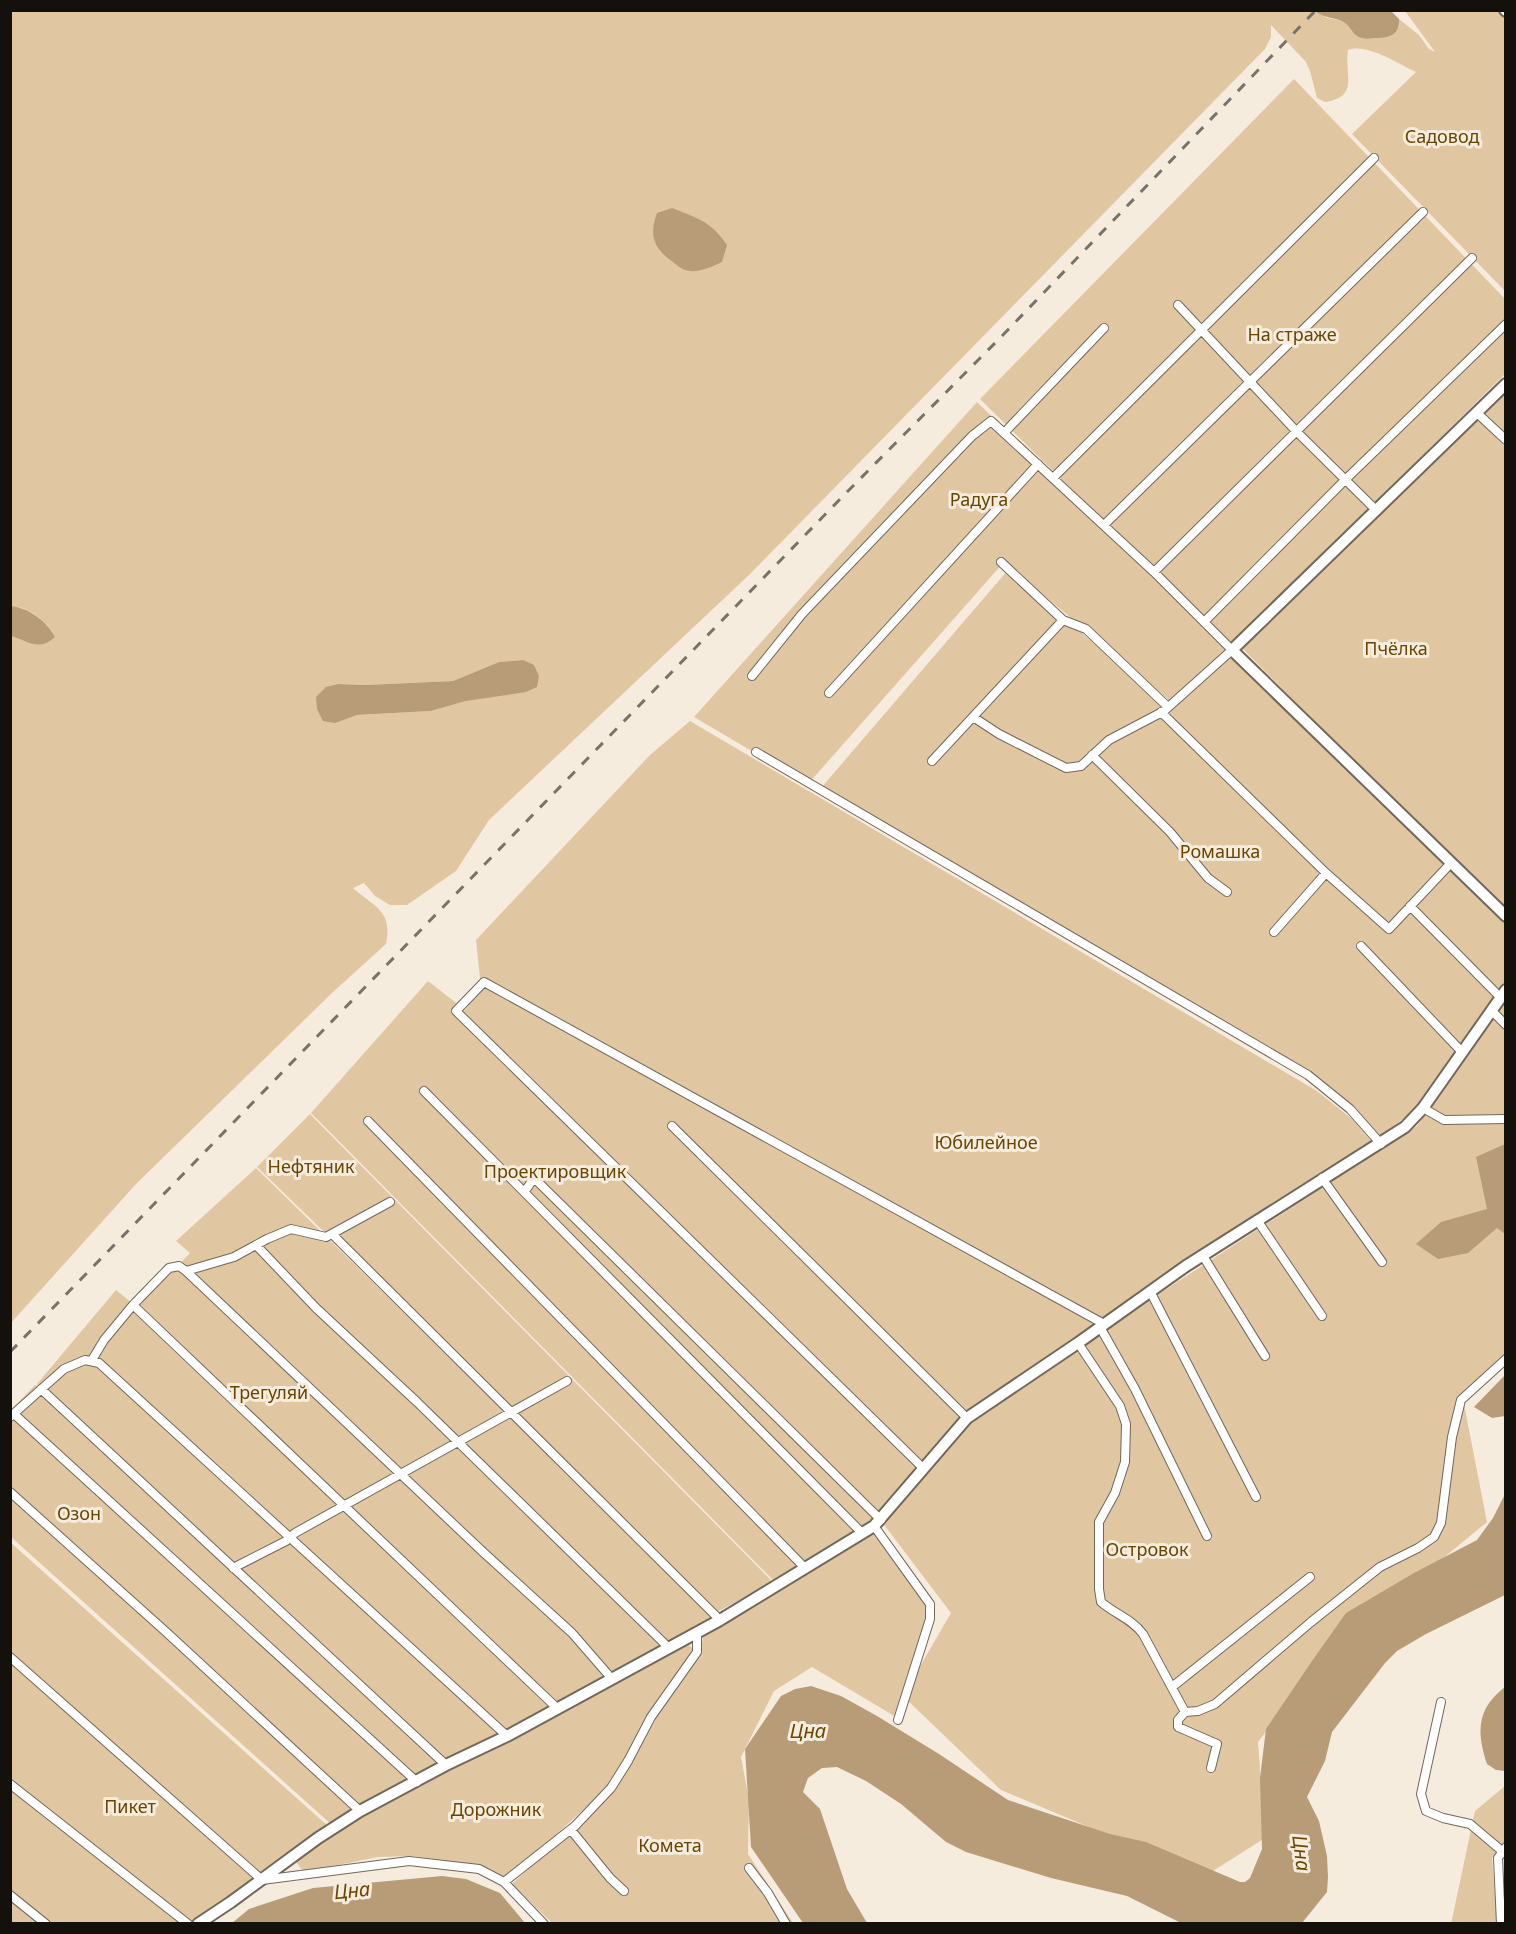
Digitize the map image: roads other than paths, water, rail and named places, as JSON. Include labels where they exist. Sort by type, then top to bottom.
[{"type":"street","points":[[1053,478],[1374,158]]},
{"type":"street","points":[[1104,525],[1423,212]]},
{"type":"street","points":[[1154,572],[1472,258]]},
{"type":"street","points":[[1178,305],[1297,432],[1375,509]]},
{"type":"street","points":[[1204,622],[1345,480],[1506,324]]},
{"type":"street","points":[[1004,432],[1104,328]]},
{"type":"street","points":[[973,717],[999,734],[1066,768],[1081,766],[1108,740],[1165,710],[1232,650],[1506,384]]},
{"type":"street","points":[[1476,412],[1506,440]]},
{"type":"street","points":[[752,676],[802,614],[972,436],[991,421],[1154,572],[1506,916]]},
{"type":"street","points":[[829,693],[1038,464]]},
{"type":"street","points":[[1001,562],[1063,620],[1086,629],[1326,873],[1389,929],[1451,863]]},
{"type":"street","points":[[932,761],[1063,620]]},
{"type":"street","points":[[756,752],[1308,1075],[1350,1109],[1381,1144]]},
{"type":"street","points":[[1092,756],[1170,832],[1208,878],[1227,892]]},
{"type":"street","points":[[1274,932],[1326,873]]},
{"type":"street","points":[[198,1923],[360,1811],[558,1709],[720,1620],[862,1533],[877,1523],[967,1418],[1150,1291],[1322,1178],[1381,1144],[1405,1127],[1424,1108],[1503,994],[1410,906]]},
{"type":"street","points":[[1361,946],[1462,1052]]},
{"type":"street","points":[[923,1468],[456,1011],[484,982],[1102,1326],[1208,1536]]},
{"type":"street","points":[[1491,1010],[1506,1025]]},
{"type":"street","points":[[424,1091],[862,1533]]},
{"type":"street","points":[[1424,1108],[1444,1120],[1506,1119]]},
{"type":"street","points":[[368,1121],[805,1568]]},
{"type":"street","points":[[672,1126],[967,1418]]},
{"type":"street","points":[[525,1191],[534,1178],[877,1523],[930,1604],[930,1619],[898,1720]]},
{"type":"street","points":[[1322,1178],[1382,1262]]},
{"type":"street","points":[[186,1271],[234,1257],[291,1229],[326,1237],[390,1202]]},
{"type":"street","points":[[1257,1220],[1322,1316]]},
{"type":"street","points":[[332,1234],[720,1620]]},
{"type":"street","points":[[256,1245],[316,1308],[669,1648]]},
{"type":"street","points":[[1203,1256],[1265,1356]]},
{"type":"street","points":[[92,1360],[104,1340],[133,1305],[169,1268],[179,1266],[572,1633],[612,1679]]},
{"type":"street","points":[[1150,1291],[1256,1497]]},
{"type":"street","points":[[133,1305],[558,1709]]},
{"type":"street","points":[[1078,1343],[1120,1406],[1126,1424],[1125,1462],[1115,1493],[1100,1522],[1099,1589],[1101,1602],[1135,1623],[1185,1712]]},
{"type":"street","points":[[1211,1768],[1217,1744],[1178,1728],[1178,1720],[1185,1712],[1198,1711],[1215,1704],[1380,1567],[1434,1538],[1441,1523],[1452,1437],[1461,1400],[1506,1359]]},
{"type":"street","points":[[417,1782],[12,1416],[40,1389],[76,1362],[92,1360],[109,1370],[507,1736]]},
{"type":"street","points":[[233,1568],[567,1381]]},
{"type":"street","points":[[40,1389],[446,1765]]},
{"type":"street","points":[[10,1492],[360,1811]]},
{"type":"street","points":[[1172,1688],[1310,1577]]},
{"type":"street","points":[[504,1882],[571,1830],[610,1788],[628,1761],[651,1717],[697,1652],[696,1633]]},
{"type":"street","points":[[10,1657],[262,1880],[409,1861],[479,1869],[504,1882],[544,1923]]},
{"type":"street","points":[[1441,1702],[1421,1794],[1426,1811],[1443,1818],[1470,1824],[1504,1849],[1498,1858],[1501,1923]]},
{"type":"street","points":[[10,1784],[188,1923]]},
{"type":"street","points":[[571,1830],[610,1878],[624,1891]]},
{"type":"street","points":[[749,1868],[768,1893],[786,1923]]},
{"type":"street","points":[[10,1895],[46,1923]]},
{"type":"water","points":[[1315,11],[1391,11],[1399,19],[1399,25],[1392,35],[1364,38],[1357,36],[1342,21]]},
{"type":"water","points":[[672,208],[703,221],[721,237],[727,245],[722,262],[704,269],[689,271],[680,268],[661,252],[654,240],[653,228],[657,213]]},
{"type":"water","points":[[10,606],[24,609],[37,616],[48,626],[55,637],[38,645],[11,636]]},
{"type":"water","points":[[523,660],[534,665],[539,676],[537,687],[526,692],[466,701],[431,711],[357,715],[335,723],[323,721],[317,709],[316,697],[326,687],[338,684],[453,681],[499,662]]},
{"type":"water","points":[[1505,1144],[1505,1234],[1497,1228],[1468,1253],[1438,1259],[1416,1244],[1441,1222],[1487,1209],[1476,1157]]},
{"type":"water","points":[[1505,1375],[1505,1416],[1492,1418],[1474,1407]]},
{"type":"water","name":"Цна","points":[[1505,1494],[1505,1595],[1397,1651],[1385,1663],[1332,1732],[1325,1761],[1307,1797],[1319,1821],[1327,1856],[1327,1892],[1302,1923],[1181,1923],[1127,1896],[1051,1878],[966,1852],[946,1842],[901,1804],[866,1781],[837,1767],[822,1768],[808,1778],[803,1792],[820,1809],[847,1889],[867,1923],[803,1923],[751,1847],[745,1749],[781,1696],[795,1689],[811,1686],[841,1696],[877,1716],[1008,1800],[1110,1834],[1146,1842],[1240,1882],[1245,1882],[1250,1878],[1262,1849],[1260,1778],[1266,1729],[1346,1613],[1414,1573],[1477,1540],[1493,1518]]},
{"type":"water","points":[[1505,1687],[1505,1771],[1496,1770],[1487,1764],[1480,1731],[1481,1721],[1489,1703]]},
{"type":"water","name":"Цна","points":[[442,1876],[466,1879],[500,1893],[525,1923],[232,1923],[249,1909],[313,1888]]},
{"type":"railway","points":[[10,1352],[847,492],[1001,337],[1316,10]]},
{"type":"park label","name":"Садовод","points":[[1442,136]]},
{"type":"park label","name":"На страже","points":[[1292,334]]},
{"type":"park label","name":"Радуга","points":[[979,499]]},
{"type":"park label","name":"Пчёлка","points":[[1396,648]]},
{"type":"park label","name":"Ромашка","points":[[1220,851]]},
{"type":"park label","name":"Юбилейное","points":[[986,1142]]},
{"type":"park label","name":"Нефтяник","points":[[311,1166]]},
{"type":"park label","name":"Проектировщик","points":[[555,1171]]},
{"type":"park label","name":"Трегуляй","points":[[269,1392]]},
{"type":"park label","name":"Озон","points":[[79,1513]]},
{"type":"park label","name":"Островок","points":[[1147,1549]]},
{"type":"park label","name":"Пикет","points":[[130,1806]]},
{"type":"park label","name":"Дорожник","points":[[496,1809]]},
{"type":"park label","name":"Комета","points":[[670,1845]]}]
